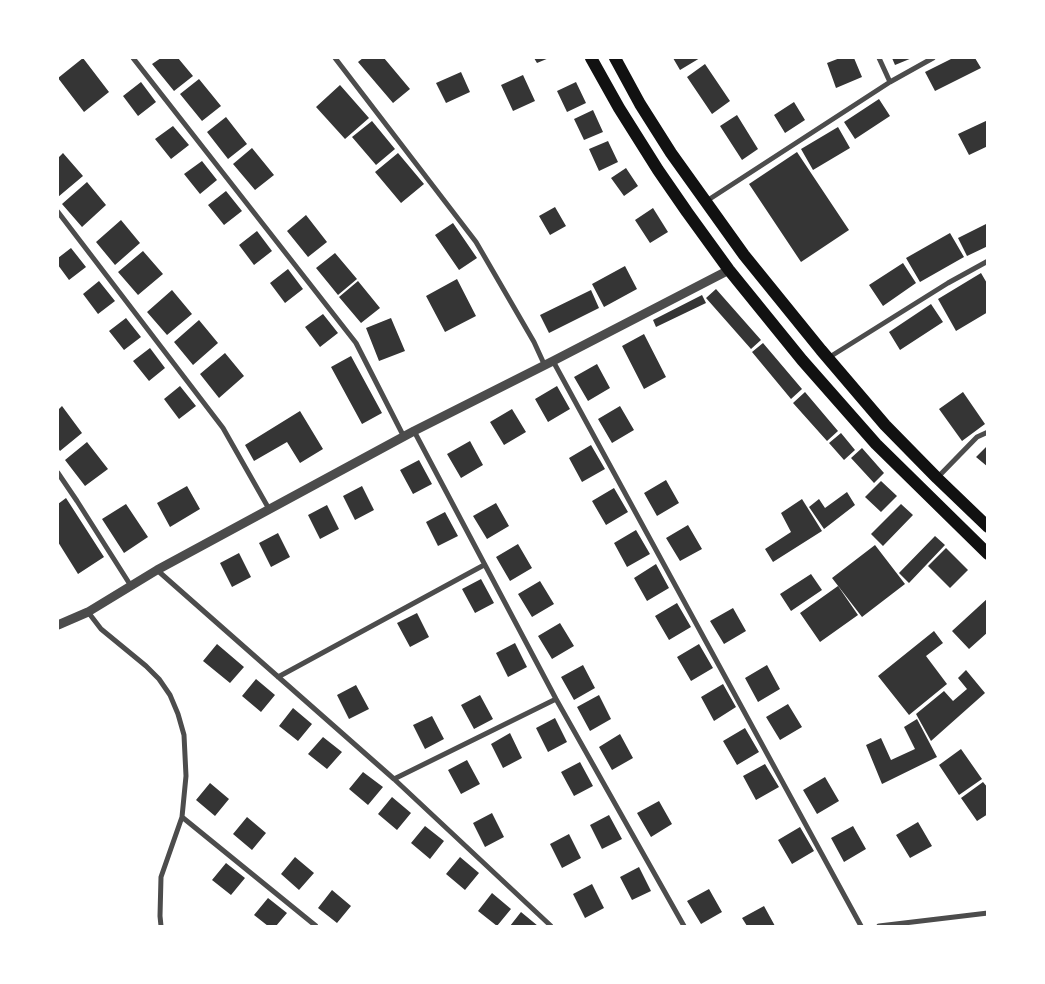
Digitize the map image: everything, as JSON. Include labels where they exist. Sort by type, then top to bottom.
[{"type":"main road","points":[[592,58],[619,108],[653,163],[729,270],[802,360],[876,444],[988,554]]},
{"type":"main road","points":[[614,58],[671,153],[744,255],[885,425],[988,527]]},
{"type":"street","points":[[133,58],[356,343],[404,437]]},
{"type":"street","points":[[335,58],[476,242],[534,342],[549,364],[861,926]]},
{"type":"street","points":[[879,58],[890,82]]},
{"type":"street","points":[[705,202],[890,82],[933,58]]},
{"type":"street","points":[[58,212],[223,428],[269,509]]},
{"type":"street","points":[[828,358],[948,283],[988,262]]},
{"type":"street","points":[[58,625],[88,612],[157,570],[414,431],[549,364],[729,270]]},
{"type":"street","points":[[414,431],[556,699],[684,926]]},
{"type":"street","points":[[937,478],[977,437],[988,432]]},
{"type":"street","points":[[58,473],[131,586]]},
{"type":"street","points":[[278,677],[484,565]]},
{"type":"street","points":[[157,570],[394,779],[551,926]]},
{"type":"street","points":[[88,612],[101,629],[146,666],[158,679],[173,701],[184,735],[186,776],[182,817],[161,877],[161,926]]},
{"type":"street","points":[[394,779],[556,699]]},
{"type":"street","points":[[182,817],[316,926]]},
{"type":"street","points":[[879,926],[988,913]]},
{"type":"building","points":[[83,58],[109,92],[84,112],[58,78]]},
{"type":"building","points":[[161,58],[178,58],[193,76],[174,91],[152,64]]},
{"type":"building","points":[[363,58],[384,58],[410,89],[393,103],[358,62]]},
{"type":"building","points":[[534,58],[549,58],[537,63]]},
{"type":"building","points":[[673,58],[700,58],[680,70]]},
{"type":"building","points":[[840,58],[854,58],[862,77],[836,88],[827,63]]},
{"type":"building","points":[[892,58],[912,58],[895,65]]},
{"type":"building","points":[[953,58],[975,58],[981,68],[935,91],[925,72]]},
{"type":"building","points":[[705,64],[730,101],[712,114],[687,77]]},
{"type":"building","points":[[461,72],[470,92],[446,103],[436,83]]},
{"type":"building","points":[[523,75],[535,101],[513,111],[501,85]]},
{"type":"building","points":[[199,79],[221,106],[202,121],[180,94]]},
{"type":"building","points":[[141,82],[156,102],[138,116],[123,96]]},
{"type":"building","points":[[576,82],[586,103],[567,112],[557,91]]},
{"type":"building","points":[[340,85],[369,118],[345,139],[316,107]]},
{"type":"building","points":[[879,99],[890,116],[855,139],[844,122]]},
{"type":"building","points":[[794,102],[805,120],[785,133],[774,115]]},
{"type":"building","points":[[593,110],[603,132],[584,140],[574,119]]},
{"type":"building","points":[[737,115],[758,149],[742,160],[720,126]]},
{"type":"building","points":[[226,117],[247,144],[228,159],[207,132]]},
{"type":"building","points":[[988,120],[988,146],[969,155],[958,134]]},
{"type":"building","points":[[372,121],[395,149],[376,165],[352,137]]},
{"type":"building","points":[[173,126],[189,145],[171,159],[155,139]]},
{"type":"building","points":[[838,127],[850,148],[813,170],[801,149]]},
{"type":"building","points":[[608,141],[618,162],[599,171],[589,149]]},
{"type":"building","points":[[252,148],[274,175],[255,190],[233,164]]},
{"type":"building","points":[[797,152],[849,230],[801,262],[749,184]]},
{"type":"building","points":[[63,153],[83,176],[58,197],[58,158]]},
{"type":"building","points":[[398,153],[424,184],[401,203],[375,172]]},
{"type":"building","points":[[202,161],[217,180],[200,194],[184,174]]},
{"type":"building","points":[[626,168],[638,186],[624,196],[611,178]]},
{"type":"building","points":[[87,182],[106,205],[82,227],[62,204]]},
{"type":"building","points":[[226,191],[242,211],[224,225],[208,205]]},
{"type":"building","points":[[555,207],[566,226],[550,235],[539,216]]},
{"type":"building","points":[[653,208],[668,232],[650,243],[635,220]]},
{"type":"building","points":[[306,215],[327,242],[308,257],[287,231]]},
{"type":"building","points":[[121,220],[140,243],[115,265],[96,242]]},
{"type":"building","points":[[453,223],[477,258],[459,270],[435,235]]},
{"type":"building","points":[[988,223],[988,246],[967,256],[958,238]]},
{"type":"building","points":[[257,231],[272,251],[254,265],[239,245]]},
{"type":"building","points":[[950,233],[964,257],[920,282],[906,258]]},
{"type":"building","points":[[71,248],[86,267],[69,280],[58,265],[58,258]]},
{"type":"building","points":[[143,251],[163,274],[138,295],[118,272]]},
{"type":"building","points":[[335,253],[357,279],[338,295],[316,268]]},
{"type":"building","points":[[903,263],[916,283],[883,306],[869,285]]},
{"type":"building","points":[[625,266],[637,289],[604,307],[592,284]]},
{"type":"building","points":[[288,269],[303,289],[285,303],[270,283]]},
{"type":"building","points":[[981,273],[988,285],[988,312],[956,331],[938,299]]},
{"type":"building","points":[[457,279],[476,316],[445,332],[426,296]]},
{"type":"building","points":[[99,281],[115,301],[98,314],[83,294]]},
{"type":"building","points":[[358,281],[380,308],[361,323],[339,297]]},
{"type":"building","points":[[716,289],[761,340],[751,349],[706,298]]},
{"type":"building","points":[[172,290],[192,314],[167,335],[147,312]]},
{"type":"building","points":[[591,290],[599,308],[549,333],[540,315]]},
{"type":"building","points":[[702,295],[706,303],[656,327],[653,320]]},
{"type":"building","points":[[931,304],[943,322],[900,350],[889,332]]},
{"type":"building","points":[[323,314],[338,333],[320,347],[305,327]]},
{"type":"building","points":[[126,318],[141,337],[124,350],[109,331]]},
{"type":"building","points":[[391,318],[405,351],[379,361],[366,328]]},
{"type":"building","points":[[199,320],[218,343],[193,365],[174,342]]},
{"type":"building","points":[[644,334],[666,377],[644,389],[622,346]]},
{"type":"building","points":[[763,343],[802,389],[791,399],[752,352]]},
{"type":"building","points":[[150,348],[165,368],[149,381],[133,361]]},
{"type":"building","points":[[225,353],[244,376],[219,398],[200,374]]},
{"type":"building","points":[[351,356],[382,413],[362,424],[331,367]]},
{"type":"building","points":[[597,364],[610,388],[588,401],[574,377]]},
{"type":"building","points":[[180,386],[196,406],[179,419],[164,399]]},
{"type":"building","points":[[557,386],[570,409],[548,422],[535,399]]},
{"type":"building","points":[[805,392],[838,431],[827,441],[793,403]]},
{"type":"building","points":[[963,392],[985,424],[962,441],[939,409]]},
{"type":"building","points":[[62,406],[82,433],[60,451],[58,448],[58,410]]},
{"type":"building","points":[[620,406],[634,430],[612,443],[598,419]]},
{"type":"building","points":[[512,409],[526,432],[504,445],[490,422]]},
{"type":"building","points":[[300,411],[323,449],[300,463],[287,442],[254,461],[245,445]]},
{"type":"building","points":[[841,433],[855,450],[844,460],[829,443]]},
{"type":"building","points":[[470,441],[483,465],[461,478],[447,454]]},
{"type":"building","points":[[87,442],[108,469],[85,486],[65,460]]},
{"type":"building","points":[[591,445],[605,469],[582,482],[569,458]]},
{"type":"building","points":[[988,445],[988,467],[976,457]]},
{"type":"building","points":[[862,448],[884,473],[874,483],[851,458]]},
{"type":"building","points":[[419,460],[432,484],[413,494],[400,470]]},
{"type":"building","points":[[666,480],[679,503],[657,516],[644,493]]},
{"type":"building","points":[[881,481],[897,496],[881,512],[865,497]]},
{"type":"building","points":[[187,486],[200,509],[170,527],[157,503]]},
{"type":"building","points":[[362,486],[374,510],[355,520],[343,496]]},
{"type":"building","points":[[614,488],[628,512],[606,525],[592,501]]},
{"type":"building","points":[[847,492],[855,505],[824,529],[809,507],[819,499],[825,508]]},
{"type":"building","points":[[66,498],[104,557],[78,574],[58,542],[58,504]]},
{"type":"building","points":[[802,499],[822,531],[773,562],[765,549],[791,532],[781,513]]},
{"type":"building","points":[[496,503],[509,526],[487,539],[473,516]]},
{"type":"building","points":[[126,504],[148,537],[124,553],[102,519]]},
{"type":"building","points":[[901,504],[913,515],[883,546],[871,534]]},
{"type":"building","points":[[327,505],[339,529],[320,539],[308,515]]},
{"type":"building","points":[[445,512],[458,536],[438,546],[426,522]]},
{"type":"building","points":[[688,525],[702,549],[680,561],[666,538]]},
{"type":"building","points":[[636,530],[650,554],[627,567],[614,543]]},
{"type":"building","points":[[278,533],[290,557],[271,567],[259,543]]},
{"type":"building","points":[[935,536],[945,545],[909,583],[899,573]]},
{"type":"building","points":[[518,544],[532,568],[510,581],[496,557]]},
{"type":"building","points":[[875,545],[905,584],[862,617],[832,578]]},
{"type":"building","points":[[946,548],[968,570],[950,588],[928,566]]},
{"type":"building","points":[[239,553],[251,577],[232,587],[220,563]]},
{"type":"building","points":[[656,564],[669,588],[647,601],[634,578]]},
{"type":"building","points":[[811,574],[822,590],[791,611],[780,594]]},
{"type":"building","points":[[481,579],[494,603],[475,613],[462,589]]},
{"type":"building","points":[[540,581],[554,604],[532,617],[518,594]]},
{"type":"building","points":[[838,586],[858,615],[820,642],[800,613]]},
{"type":"building","points":[[988,598],[988,632],[969,649],[952,631]]},
{"type":"building","points":[[677,603],[691,627],[669,640],[655,616]]},
{"type":"building","points":[[733,608],[746,631],[724,644],[710,621]]},
{"type":"building","points":[[417,613],[429,637],[410,647],[397,623]]},
{"type":"building","points":[[560,623],[574,646],[552,659],[538,636]]},
{"type":"building","points":[[934,631],[943,643],[926,656],[947,684],[909,715],[878,676]]},
{"type":"building","points":[[515,643],[527,667],[508,677],[496,653]]},
{"type":"building","points":[[217,644],[244,667],[230,683],[203,661]]},
{"type":"building","points":[[699,644],[713,668],[691,681],[677,657]]},
{"type":"building","points":[[583,665],[595,688],[574,700],[561,677]]},
{"type":"building","points":[[767,665],[780,689],[758,702],[745,678]]},
{"type":"building","points":[[966,670],[985,693],[931,741],[916,714],[944,691],[953,701],[967,689],[958,678]]},
{"type":"building","points":[[256,679],[275,695],[261,712],[242,696]]},
{"type":"building","points":[[723,684],[736,707],[714,721],[701,697]]},
{"type":"building","points":[[356,685],[369,709],[349,719],[337,695]]},
{"type":"building","points":[[480,695],[493,719],[474,729],[461,705]]},
{"type":"building","points":[[599,695],[611,719],[590,731],[577,707]]},
{"type":"building","points":[[788,704],[802,727],[780,740],[766,717]]},
{"type":"building","points":[[293,708],[312,724],[298,741],[279,726]]},
{"type":"building","points":[[432,716],[444,739],[425,749],[413,725]]},
{"type":"building","points":[[555,718],[567,742],[548,752],[536,728]]},
{"type":"building","points":[[917,719],[937,757],[882,784],[866,745],[881,738],[891,760],[915,749],[904,727]]},
{"type":"building","points":[[745,728],[759,752],[737,765],[723,741]]},
{"type":"building","points":[[510,733],[522,758],[503,768],[491,744]]},
{"type":"building","points":[[620,734],[633,758],[612,770],[599,747]]},
{"type":"building","points":[[323,737],[342,752],[327,769],[308,754]]},
{"type":"building","points":[[961,749],[982,779],[959,795],[939,765]]},
{"type":"building","points":[[467,760],[480,784],[461,794],[448,770]]},
{"type":"building","points":[[580,762],[593,786],[574,796],[561,772]]},
{"type":"building","points":[[765,764],[779,787],[756,800],[743,776]]},
{"type":"building","points":[[363,772],[383,787],[368,805],[349,789]]},
{"type":"building","points":[[825,777],[839,801],[817,814],[803,790]]},
{"type":"building","points":[[983,782],[988,788],[988,814],[977,821],[961,798]]},
{"type":"building","points":[[210,783],[229,799],[215,816],[196,800]]},
{"type":"building","points":[[392,797],[411,813],[397,830],[378,814]]},
{"type":"building","points":[[659,801],[672,824],[651,837],[637,813]]},
{"type":"building","points":[[492,813],[504,837],[485,847],[473,823]]},
{"type":"building","points":[[609,815],[622,839],[602,849],[590,825]]},
{"type":"building","points":[[247,817],[266,833],[252,850],[233,834]]},
{"type":"building","points":[[918,822],[932,846],[910,858],[896,835]]},
{"type":"building","points":[[425,826],[444,841],[430,859],[411,843]]},
{"type":"building","points":[[853,826],[866,849],[844,862],[831,838]]},
{"type":"building","points":[[800,827],[814,851],[792,864],[778,840]]},
{"type":"building","points":[[569,834],[581,858],[562,868],[550,844]]},
{"type":"building","points":[[295,857],[314,873],[299,890],[281,874]]},
{"type":"building","points":[[460,857],[479,873],[465,890],[446,874]]},
{"type":"building","points":[[226,863],[245,878],[231,895],[212,880]]},
{"type":"building","points":[[639,867],[651,891],[632,900],[620,877]]},
{"type":"building","points":[[592,884],[604,908],[585,918],[573,894]]},
{"type":"building","points":[[709,889],[722,912],[701,924],[687,901]]},
{"type":"building","points":[[332,890],[351,906],[337,923],[318,908]]},
{"type":"building","points":[[492,893],[511,909],[497,926],[478,911]]},
{"type":"building","points":[[268,898],[287,913],[276,926],[268,926],[254,915]]},
{"type":"building","points":[[764,906],[775,926],[747,926],[742,918]]},
{"type":"building","points":[[521,912],[538,926],[510,926]]}]
